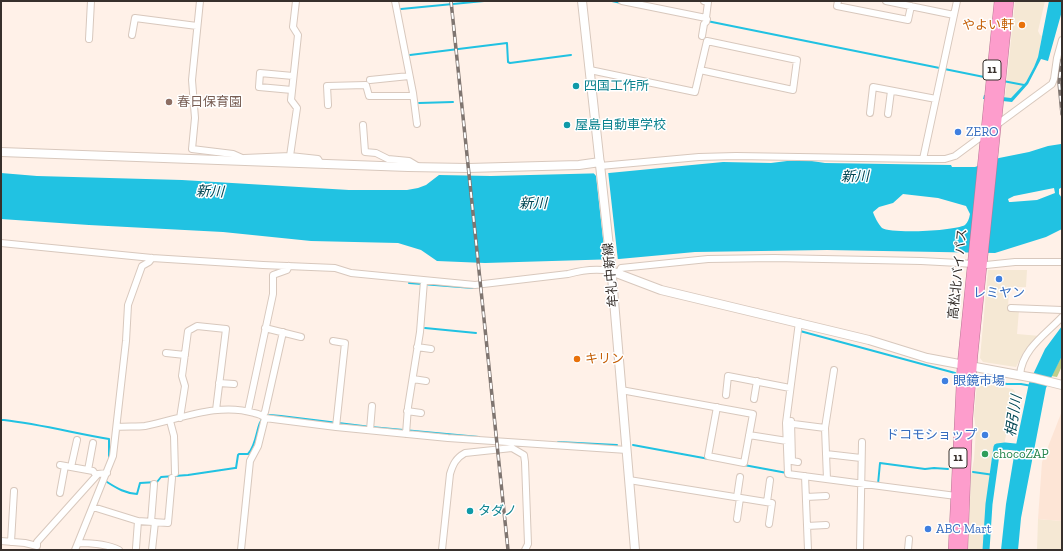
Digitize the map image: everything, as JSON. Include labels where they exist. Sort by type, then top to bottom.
[{"type":"highway","name":"高松北バイパス","points":[[954,550],[956,496],[990,133],[1000,1]]},
{"type":"highway","name":"高松北バイパス","points":[[990,133],[1008,1]]},
{"type":"highway","name":"高松北バイパス","points":[[962,550],[967,418],[967,366]]},
{"type":"street","points":[[89,39],[91,1]]},
{"type":"street","points":[[200,1],[192,80],[195,118],[192,150],[233,154],[242,159],[290,156],[318,159],[320,164]]},
{"type":"street","points":[[290,156],[297,108],[290,100],[298,35],[293,27],[296,1]]},
{"type":"street","points":[[395,1],[410,76],[417,124]]},
{"type":"street","name":"牟礼中新線","points":[[582,1],[613,270],[621,390],[635,550]]},
{"type":"street","points":[[622,1],[706,18]]},
{"type":"street","points":[[702,36],[704,24],[707,19],[708,2],[704,1]]},
{"type":"street","points":[[838,1],[837,6],[908,20],[911,6]]},
{"type":"street","points":[[886,1],[954,15]]},
{"type":"street","points":[[923,159],[957,1]]},
{"type":"street","points":[[132,34],[135,18],[197,26]]},
{"type":"street","points":[[1,152],[242,159],[420,168],[579,165],[600,166],[699,157],[736,156],[945,159],[955,156],[990,133],[1052,84],[1062,40]]},
{"type":"street","points":[[590,70],[695,92],[700,70],[707,41],[797,60],[793,90],[700,70]]},
{"type":"street","points":[[292,90],[259,87],[260,73],[293,76]]},
{"type":"street","points":[[370,80],[410,76]]},
{"type":"street","points":[[328,105],[327,86],[366,85],[368,96],[413,96]]},
{"type":"street","points":[[870,113],[873,87],[936,99]]},
{"type":"street","points":[[888,114],[891,91]]},
{"type":"street","points":[[363,125],[365,152],[376,154],[388,159],[409,161],[420,168]]},
{"type":"street","points":[[1,243],[152,258],[336,268],[351,273],[475,285],[568,274],[579,271],[600,269],[613,270],[661,290],[869,340],[927,358],[1021,375],[1062,385]]},
{"type":"street","points":[[75,550],[113,456],[126,341],[128,305],[142,266],[149,262],[152,258]]},
{"type":"street","points":[[613,270],[708,259],[852,259],[977,263],[1062,262]]},
{"type":"street","points":[[248,411],[273,294],[273,275],[287,270],[289,266]]},
{"type":"street","points":[[406,432],[407,411],[420,332],[424,281]]},
{"type":"street","points":[[1010,308],[1062,310]]},
{"type":"street","points":[[1021,375],[1021,365],[1027,353],[1062,317]]},
{"type":"street","points":[[798,322],[790,388],[787,441],[788,474],[956,496]]},
{"type":"street","points":[[180,418],[185,386],[182,376],[188,331],[197,326],[226,329],[216,410]]},
{"type":"street","points":[[265,328],[301,337]]},
{"type":"street","points":[[242,550],[250,462],[258,446],[283,332]]},
{"type":"street","points":[[333,341],[345,343],[337,424]]},
{"type":"street","points":[[417,347],[431,349]]},
{"type":"street","points":[[166,353],[185,355]]},
{"type":"street","points":[[827,479],[825,428],[834,370]]},
{"type":"street","points":[[726,395],[728,376],[790,388]]},
{"type":"street","points":[[412,379],[426,381]]},
{"type":"street","points":[[754,399],[757,381]]},
{"type":"street","points":[[219,382],[234,384]]},
{"type":"street","points":[[621,390],[717,407],[753,414],[744,462],[708,456],[717,407]]},
{"type":"street","points":[[371,428],[372,406]]},
{"type":"street","points":[[117,426],[143,426],[230,408],[248,411],[264,417],[546,445],[627,450]]},
{"type":"street","points":[[407,411],[421,413]]},
{"type":"street","points":[[93,508],[138,521],[168,523],[178,449],[170,421]]},
{"type":"street","points":[[789,422],[825,428]]},
{"type":"street","points":[[789,422],[792,461],[798,462]]},
{"type":"street","points":[[749,435],[787,441]]},
{"type":"street","points":[[60,493],[66,466],[77,440]]},
{"type":"street","points":[[860,550],[860,484],[862,442]]},
{"type":"street","points":[[88,470],[93,443]]},
{"type":"street","points":[[442,550],[450,474],[459,456],[465,453],[512,448],[524,455],[525,462],[528,544],[526,550]]},
{"type":"street","points":[[826,454],[861,458]]},
{"type":"street","points":[[66,466],[93,471],[96,476]]},
{"type":"street","points":[[1,541],[37,546],[37,542],[96,476],[98,474],[107,473]]},
{"type":"street","points":[[805,476],[808,550]]},
{"type":"street","points":[[736,519],[740,477]]},
{"type":"street","points":[[629,480],[772,503],[769,524]]},
{"type":"street","points":[[767,502],[770,480]]},
{"type":"street","points":[[152,550],[154,484]]},
{"type":"street","points":[[11,542],[14,491]]},
{"type":"street","points":[[806,497],[826,496]]},
{"type":"street","points":[[170,500],[177,501]]},
{"type":"street","points":[[136,548],[138,521]]},
{"type":"street","points":[[807,526],[826,525]]},
{"type":"street","points":[[908,550],[909,539]]},
{"type":"street","points":[[78,543],[92,543],[113,547],[119,550]]},
{"type":"shaded area","points":[[1015,1],[1045,1],[1038,31],[1042,36],[1038,57],[1026,82],[1011,98],[1005,98]]},
{"type":"shaded area","points":[[1062,49],[1062,81],[1057,83],[1058,68]]},
{"type":"shaded area","points":[[988,270],[1027,270],[1026,287],[1009,287],[1008,309],[1019,310],[1017,334],[1040,336],[1023,353],[1016,367],[983,362],[980,358]]},
{"type":"shaded area","points":[[977,382],[1013,389],[1015,392],[1004,445],[996,444],[987,503],[983,550],[968,550],[971,475],[974,459],[976,430],[974,416]]},
{"type":"shaded area","points":[[1062,411],[1062,521],[1038,519],[1042,462]]},
{"type":"shaded area","points":[[1038,519],[1062,521],[1062,550],[1037,550]]},
{"type":"green space","points":[[1062,356],[1062,366],[1057,377],[1051,376]]},
{"type":"water","points":[[1049,1],[1062,1],[1062,11],[1048,61],[1041,59],[1028,84],[1012,102],[983,99],[984,95],[1011,98],[1026,82],[1038,57]]},
{"type":"water","name":"新川","points":[[1062,142],[1062,187],[1059,189],[1059,194],[1062,198],[1062,229],[1046,237],[995,253],[827,250],[695,252],[619,259],[485,263],[437,261],[421,250],[398,243],[311,241],[223,232],[1,219],[1,173],[37,176],[182,180],[349,190],[407,190],[426,185],[439,175],[491,176],[609,173],[723,162],[771,163],[787,161],[812,161],[825,163],[951,165],[952,167],[975,167],[999,158],[1061,144]],"holes":[[[1054,188],[1055,193],[1037,200],[1009,202],[1008,199],[1014,196]],[[903,194],[938,198],[966,206],[970,214],[968,220],[965,225],[949,229],[897,231],[882,228],[873,212],[879,207],[893,203]]]},
{"type":"water","points":[[1062,326],[1062,356],[1046,388],[1021,518],[1018,550],[1001,550],[1006,504],[1015,450],[1029,383],[1045,349]]},
{"type":"pier","points":[[592,171],[608,171],[618,261],[603,262],[605,257],[596,176]]},
{"type":"waterway","points":[[401,9],[484,1]]},
{"type":"waterway","points":[[612,1],[621,3]]},
{"type":"waterway","points":[[707,21],[989,78]]},
{"type":"waterway","points":[[410,55],[507,43],[508,62],[510,63],[571,55]]},
{"type":"waterway","points":[[1003,81],[1024,85]]},
{"type":"waterway","points":[[419,103],[453,102]]},
{"type":"waterway","points":[[409,283],[473,288]]},
{"type":"waterway","points":[[425,328],[476,333]]},
{"type":"waterway","points":[[800,331],[955,373]]},
{"type":"waterway","points":[[988,381],[1032,386]]},
{"type":"waterway","points":[[267,416],[281,416],[371,427],[479,437]]},
{"type":"waterway","points":[[107,482],[129,493],[137,494],[140,483],[157,482],[161,477],[188,475],[236,468],[238,455],[248,454],[254,445],[259,425],[263,418]]},
{"type":"waterway","points":[[1,420],[109,439],[109,460]]},
{"type":"waterway","points":[[558,442],[617,445]]},
{"type":"waterway","points":[[633,445],[709,459]]},
{"type":"waterway","points":[[986,550],[989,504],[997,447],[1005,446],[1025,448]]},
{"type":"waterway","points":[[877,484],[880,463],[925,469],[948,469]]},
{"type":"waterway","points":[[744,465],[787,473]]},
{"type":"waterway","points":[[973,472],[994,475]]},
{"type":"railway","points":[[451,1],[508,550]]},
{"type":"railway","points":[[1062,60],[1059,82],[1062,114]]},
{"type":"place","name":"やよい軒","points":[[1022,25]]},
{"type":"place","name":"四国工作所","points":[[576,86]]},
{"type":"place","name":"春日保育園","points":[[169,102]]},
{"type":"place","name":"屋島自動車学校","points":[[567,125]]},
{"type":"place","name":"ZERO","points":[[958,132]]},
{"type":"place","name":"レミヤン","points":[[999,279]]},
{"type":"place","name":"キリン","points":[[577,359]]},
{"type":"place","name":"眼鏡市場","points":[[945,381]]},
{"type":"place","name":"ドコモショップ","points":[[985,435]]},
{"type":"place","name":"chocoZAP","points":[[985,454]]},
{"type":"place","name":"タダノ","points":[[470,511]]},
{"type":"place","name":"ABC Mart","points":[[928,529]]},
{"type":"water label","name":"相引川","points":[[1014,416]]}]
